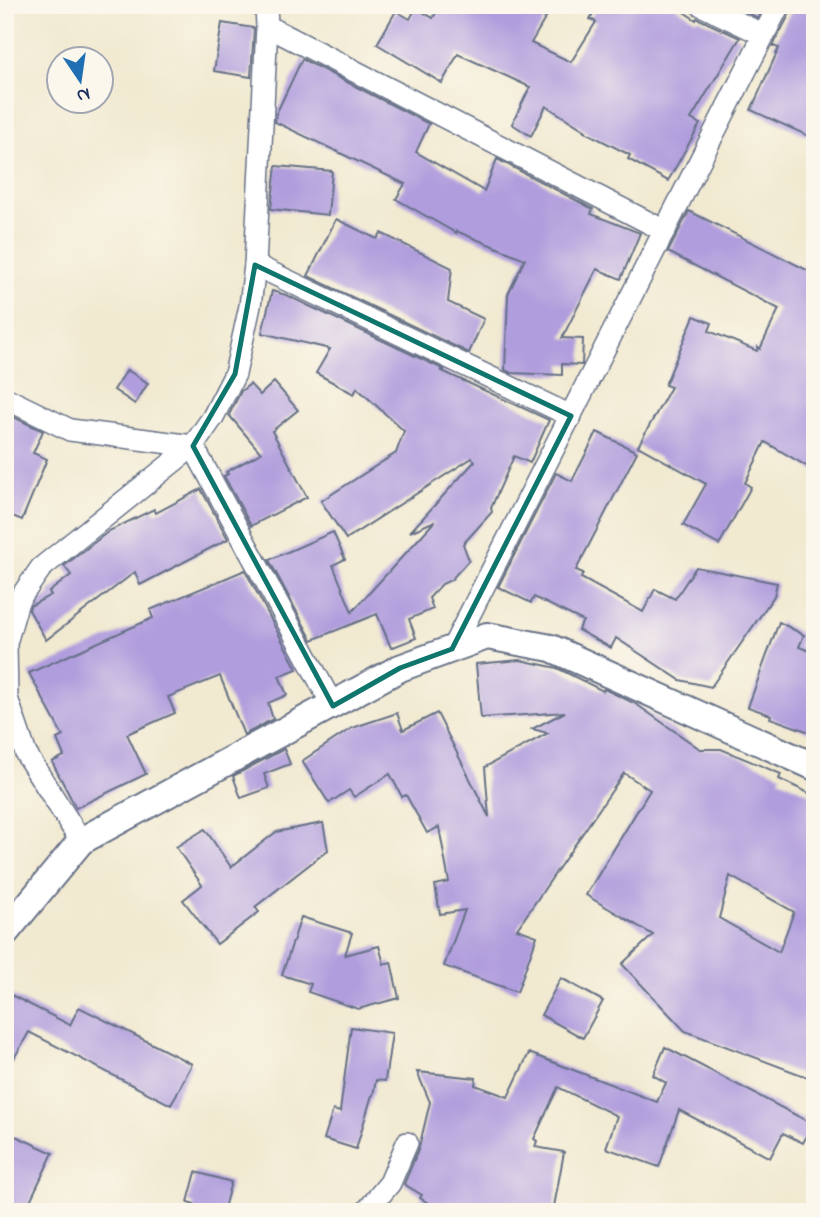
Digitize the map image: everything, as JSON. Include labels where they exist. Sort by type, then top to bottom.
[{"type":"street","points":[[701,5],[764,35]]},
{"type":"street","points":[[452,649],[779,5]]},
{"type":"street","points":[[81,841],[26,754],[6,698],[6,642],[18,601],[41,568],[193,446],[213,417],[235,374],[250,306],[255,265],[267,16],[664,231]]},
{"type":"street","points":[[255,265],[571,416]]},
{"type":"street","points":[[5,398],[70,430],[193,446]]},
{"type":"street","points":[[193,446],[333,706]]},
{"type":"street","points":[[5,933],[81,841],[400,668],[487,636],[551,648],[815,767]]},
{"type":"street","points":[[366,1212],[390,1183],[407,1143]]},
{"type":"highlighted area","points":[[255,265],[571,416],[452,649],[400,668],[333,706],[193,446],[235,374]]},
{"type":"building","points":[[440,5],[553,5],[531,43],[571,62],[596,22],[590,19],[598,5],[673,5],[696,20],[697,18],[740,38],[691,119],[700,124],[668,181],[628,159],[630,155],[585,132],[546,106],[531,136],[512,124],[530,87],[458,54],[442,83],[377,44],[396,11],[410,19],[416,8],[433,18]]},
{"type":"building","points":[[732,5],[764,5],[758,18]]},
{"type":"building","points":[[792,5],[815,5],[815,139],[751,110],[779,48],[773,46]]},
{"type":"building","points":[[222,23],[254,28],[251,77],[214,71]]},
{"type":"building","points":[[302,59],[429,124],[416,152],[484,191],[497,159],[593,209],[591,214],[640,233],[621,279],[597,269],[562,338],[583,339],[582,365],[562,364],[562,375],[511,373],[505,370],[508,294],[525,259],[456,233],[396,199],[405,184],[275,122],[276,114]]},
{"type":"building","points":[[276,166],[332,171],[328,215],[271,209]]},
{"type":"building","points":[[689,211],[815,274],[815,471],[765,442],[745,483],[751,487],[719,545],[683,525],[706,484],[638,446],[671,387],[665,385],[694,316],[712,323],[709,331],[757,351],[779,309],[668,252]]},
{"type":"building","points":[[336,219],[377,239],[381,233],[452,268],[448,302],[484,319],[469,353],[308,276]]},
{"type":"building","points":[[272,291],[286,295],[549,420],[530,463],[514,456],[491,508],[492,512],[463,544],[469,560],[451,580],[442,584],[429,598],[433,609],[409,619],[416,638],[391,648],[377,614],[312,640],[269,560],[333,532],[345,559],[333,565],[352,612],[435,521],[410,532],[475,461],[472,458],[346,539],[321,501],[396,453],[404,431],[357,388],[354,394],[316,373],[330,349],[262,333]]},
{"type":"building","points":[[127,370],[148,383],[135,404],[114,390]]},
{"type":"building","points":[[274,382],[298,410],[272,431],[307,497],[251,526],[224,476],[228,474],[226,472],[261,453],[229,415],[241,391],[250,384],[260,395]]},
{"type":"building","points":[[5,413],[43,431],[33,453],[47,459],[22,520],[5,513]]},
{"type":"building","points":[[597,432],[637,452],[576,570],[583,573],[581,578],[643,612],[655,589],[675,599],[696,567],[777,583],[774,596],[711,687],[680,680],[616,638],[611,648],[578,630],[583,621],[534,597],[531,603],[498,587],[556,473],[572,481]]},
{"type":"building","points":[[201,489],[228,539],[140,585],[135,572],[46,640],[29,610],[30,606],[51,595],[49,592],[71,575],[64,566],[109,531],[154,509],[156,513]]},
{"type":"building","points":[[245,570],[297,669],[279,676],[287,695],[268,703],[273,719],[244,735],[220,676],[168,697],[175,713],[127,734],[146,774],[76,808],[52,762],[64,756],[57,739],[63,736],[29,673],[153,618],[150,610]]},
{"type":"building","points":[[779,622],[804,635],[799,647],[815,653],[815,734],[748,707]]},
{"type":"building","points":[[520,660],[557,668],[636,704],[700,749],[721,749],[781,774],[779,779],[815,796],[815,1080],[685,1031],[622,964],[653,935],[586,895],[650,790],[624,773],[517,929],[537,936],[517,992],[444,966],[465,910],[440,914],[435,885],[449,882],[439,827],[427,833],[406,795],[402,797],[390,774],[354,797],[349,790],[329,803],[302,761],[352,728],[397,713],[403,730],[437,713],[489,817],[485,767],[548,733],[532,729],[565,712],[481,718],[476,664]],"holes":[[[730,876],[794,912],[779,952],[719,918]]]},
{"type":"building","points":[[284,749],[290,764],[264,774],[269,788],[241,798],[233,776]]},
{"type":"building","points":[[323,823],[328,850],[255,907],[259,912],[217,944],[183,900],[202,885],[176,847],[205,829],[231,867],[276,832]]},
{"type":"building","points":[[301,917],[352,933],[345,955],[379,946],[384,964],[391,962],[399,998],[358,1009],[308,992],[311,984],[282,975]]},
{"type":"building","points":[[561,978],[603,1001],[583,1038],[541,1015]]},
{"type":"building","points":[[5,992],[70,1025],[79,1007],[192,1064],[171,1105],[29,1032],[5,1074]]},
{"type":"building","points":[[351,1027],[392,1033],[385,1081],[376,1080],[356,1149],[324,1139],[333,1110],[340,1112]]},
{"type":"building","points":[[665,1047],[813,1124],[803,1143],[783,1133],[770,1158],[679,1110],[659,1167],[606,1148],[617,1116],[558,1087],[534,1139],[537,1141],[535,1147],[564,1152],[553,1212],[443,1212],[404,1184],[419,1148],[430,1102],[417,1072],[476,1078],[475,1085],[508,1097],[529,1053],[657,1102],[666,1083],[653,1075]]},
{"type":"building","points":[[5,1135],[18,1137],[53,1153],[27,1212],[5,1212]]},
{"type":"building","points":[[196,1172],[231,1182],[223,1212],[192,1212],[194,1204],[188,1202]]}]
